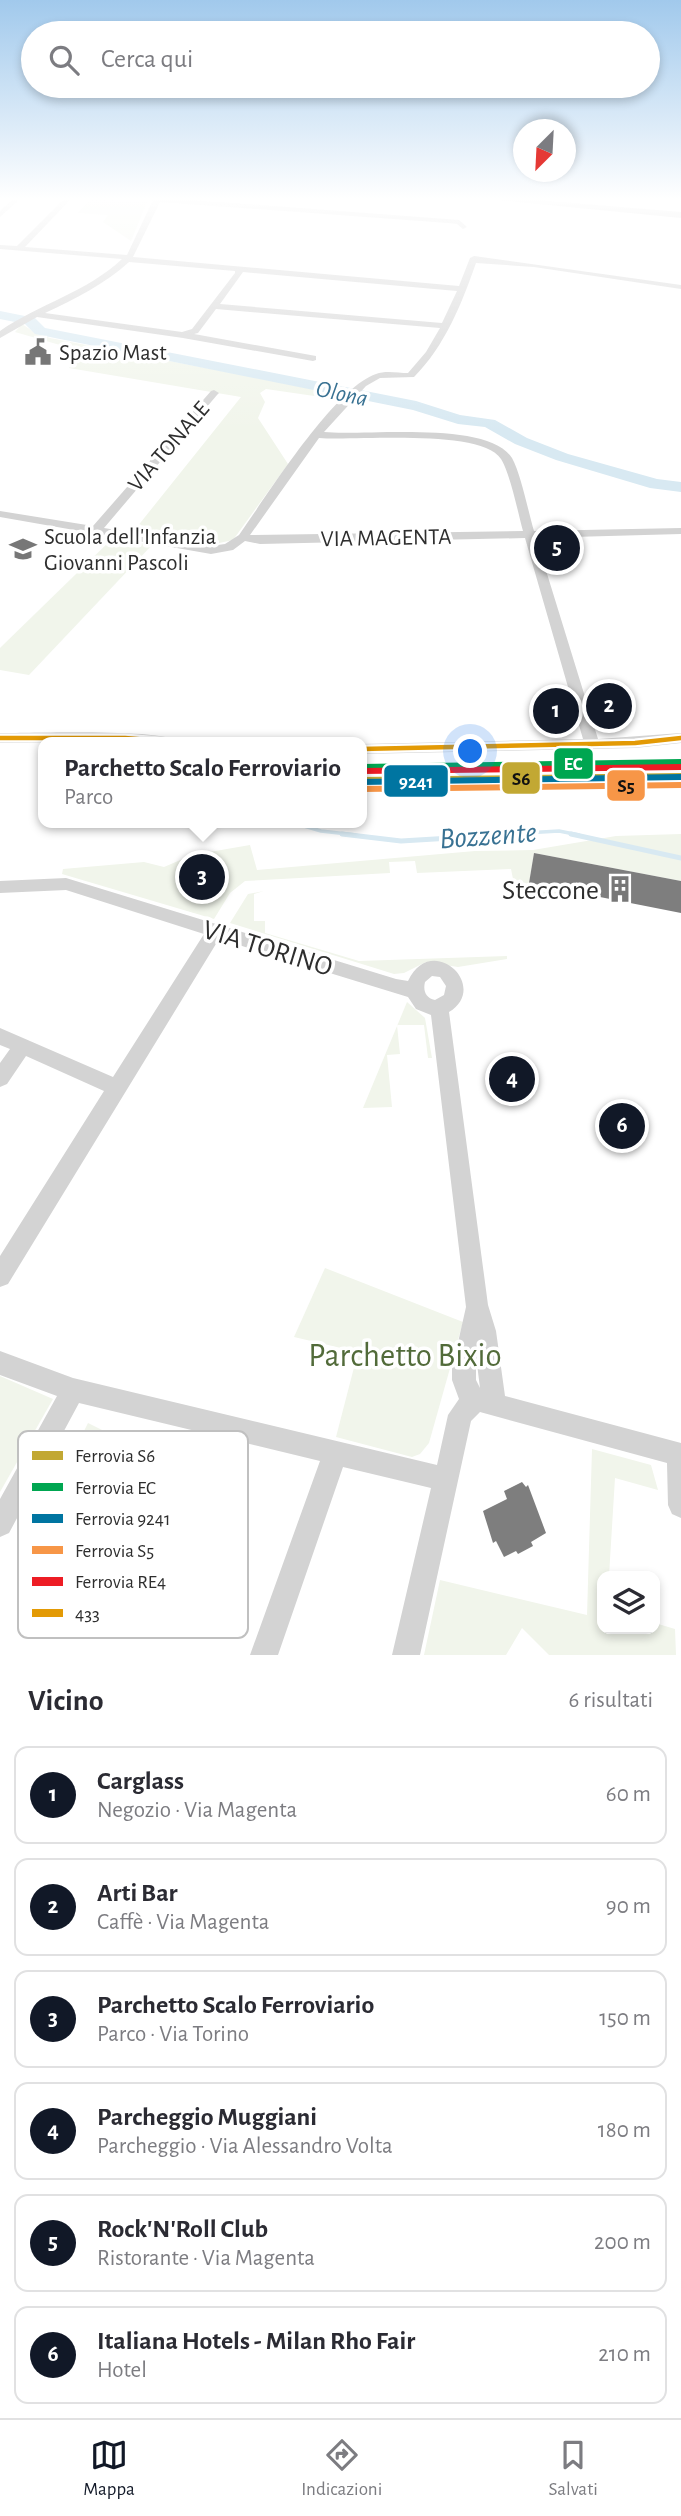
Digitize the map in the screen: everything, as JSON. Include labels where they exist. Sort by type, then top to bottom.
[{"type":"street","points":[[0,335],[16,323],[105,277]]},
{"type":"street","points":[[183,335],[195,331],[236,277]]},
{"type":"street","points":[[330,277],[460,289]]},
{"type":"street","points":[[0,514],[211,550],[229,547],[243,537],[317,435],[352,394],[379,376],[413,374],[432,352],[465,277]]},
{"type":"street","points":[[616,277],[681,287]]},
{"type":"street","points":[[215,306],[444,327]]},
{"type":"street","points":[[32,315],[183,335],[313,358]]},
{"type":"street","name":"VIA TONALE","points":[[96,530],[214,393]]},
{"type":"street","points":[[317,435],[339,438],[463,436],[499,448],[507,459],[592,744]]},
{"type":"street","name":"VIA MAGENTA","points":[[243,537],[260,540],[681,531]]},
{"type":"street","points":[[0,738],[38,738]]},
{"type":"street","points":[[367,749],[592,744],[681,738]]},
{"type":"street","name":"VIA TORINO","points":[[0,887],[66,884],[396,987],[414,990]]},
{"type":"street","points":[[0,1276],[215,931]]},
{"type":"street","points":[[432,970],[446,973],[455,981],[456,992],[450,1002],[439,1006],[426,1004],[414,990],[420,974],[432,970]]},
{"type":"street","points":[[439,1006],[477,1305],[485,1331],[484,1402]]},
{"type":"street","points":[[0,1036],[118,1088]]},
{"type":"street","points":[[0,1078],[23,1046]]},
{"type":"street","points":[[0,1363],[73,1390],[445,1479]]},
{"type":"street","points":[[51,1431],[73,1390]]},
{"type":"street","points":[[406,1655],[460,1415],[484,1402],[680,1455],[681,1505]]},
{"type":"street","points":[[264,1655],[336,1451]]},
{"type":"street","points":[[0,1524],[18,1491]]},
{"type":"green space","points":[[22,324],[37,334],[50,338],[345,395],[342,400],[266,389],[260,393],[265,402],[258,418],[288,464],[233,540],[210,545],[133,532],[241,397],[69,368],[84,352],[15,332]]},
{"type":"green space","points":[[113,538],[152,545],[29,675],[0,670],[0,648]]},
{"type":"green space","points":[[681,834],[681,881],[534,853],[529,883],[590,895],[517,899],[511,869],[417,873],[415,861],[389,862],[390,873],[245,881],[230,893],[214,919],[62,874],[63,869],[144,862],[164,867],[192,855],[250,845],[257,870],[475,851],[533,850],[616,836]]},
{"type":"green space","points":[[264,891],[254,894],[254,921],[265,921],[265,933],[359,961],[507,956],[507,959],[458,967],[426,962],[404,973],[394,974],[230,923],[248,894]]},
{"type":"green space","points":[[407,1002],[425,1018],[432,1058],[428,1058],[424,1025],[397,1025]]},
{"type":"green space","points":[[397,1026],[400,1054],[387,1055],[392,1107],[363,1108]]},
{"type":"green space","name":"Parchetto Bixio","points":[[325,1268],[463,1322],[429,1443],[420,1454],[412,1457],[336,1437],[358,1352],[294,1337]]},
{"type":"green space","points":[[0,1376],[53,1399],[35,1431],[18,1431],[18,1460],[0,1492]]},
{"type":"green space","points":[[88,1423],[104,1431],[84,1431]]},
{"type":"green space","points":[[592,1449],[651,1465],[658,1490],[615,1478],[609,1571],[597,1571],[597,1634],[660,1634],[660,1624],[675,1629],[676,1655],[549,1655],[522,1628],[506,1655],[424,1655],[440,1580],[587,1615]]},
{"type":"building","points":[[565,540],[570,555],[549,555],[544,541]]},
{"type":"building","name":"Steccone","points":[[534,853],[681,881],[681,913],[529,883]]},
{"type":"building","points":[[522,1482],[526,1487],[528,1485],[546,1533],[531,1542],[533,1546],[518,1554],[516,1551],[504,1557],[496,1541],[493,1543],[483,1511],[507,1499],[504,1491]]},
{"type":"waterway","name":"Olona","points":[[0,315],[30,321],[40,331],[416,406],[458,419],[489,423],[521,441],[562,457],[656,484],[681,487]]},
{"type":"waterway","name":"Bozzente","points":[[311,828],[356,835]]},
{"type":"waterway","name":"Bozzente","points":[[490,835],[559,831],[579,835]]},
{"type":"waterway","name":"Bozzente","points":[[342,834],[401,841],[518,834]]},
{"type":"waterway","name":"Bozzente","points":[[571,834],[681,858]]},
{"type":"rail line","name":"EC","points":[[367,767],[681,762]]},
{"type":"rail line","name":"RE4","points":[[367,771],[681,767]]},
{"type":"rail line","name":"S6","points":[[367,780],[681,776]]},
{"type":"rail line","name":"9241","points":[[367,782],[681,777]]},
{"type":"rail line","name":"S5","points":[[367,789],[681,785]]},
{"type":"transit line","name":"433","points":[[0,738],[38,738]]},
{"type":"transit line","name":"433","points":[[367,749],[635,743],[681,738]]},
{"type":"place","name":"Spazio Mast","points":[[38,352]]},
{"type":"place","name":"Rock'N'Roll Club","points":[[557,548]]},
{"type":"place","name":"Scuola dell'Infanzia Giovanni Pascoli","points":[[23,549]]},
{"type":"place","name":"Arti Bar","points":[[609,706]]},
{"type":"place","name":"Carglass","points":[[556,711]]},
{"type":"place","name":"Parchetto Scalo Ferroviario","points":[[202,877]]},
{"type":"place","name":"Steccone","points":[[620,889]]},
{"type":"place","name":"Parcheggio Muggiani","points":[[512,1079]]},
{"type":"place","name":"Italiana Hotels - Milan Rho Fair","points":[[622,1126]]}]
